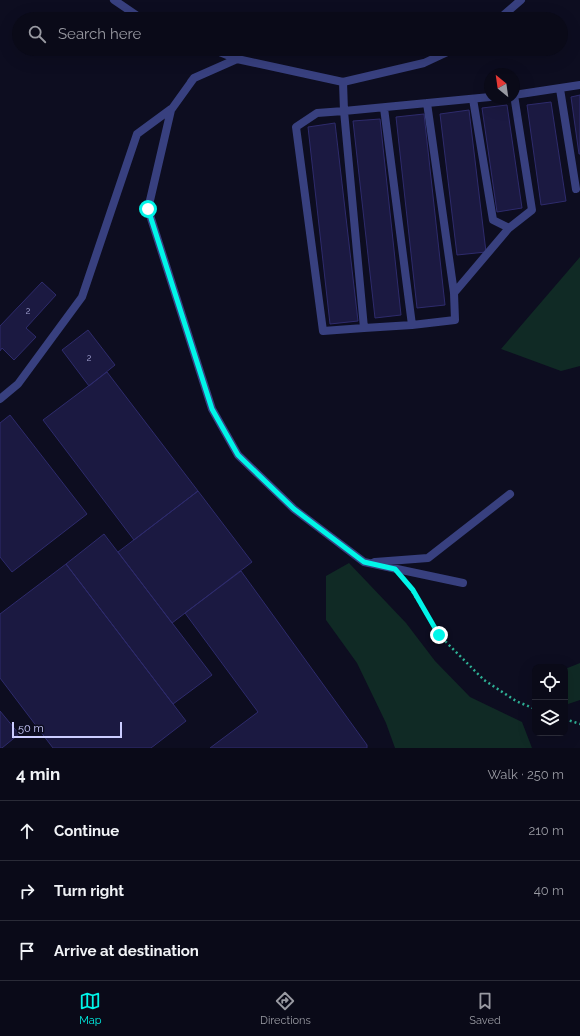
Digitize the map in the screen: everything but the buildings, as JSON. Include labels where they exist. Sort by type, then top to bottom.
[{"type":"lane","points":[[114,0],[132,12]]},
{"type":"lane","points":[[508,12],[522,0]]},
{"type":"lane","points":[[230,56],[237,59],[343,82],[424,63],[439,56]]},
{"type":"lane","points":[[0,399],[18,384],[82,297],[137,134],[171,110],[194,78],[237,59]]},
{"type":"lane","points":[[343,82],[344,111],[364,328]]},
{"type":"lane","points":[[520,94],[580,86]]},
{"type":"lane","points":[[560,89],[576,189]]},
{"type":"lane","points":[[427,103],[454,293],[455,320],[412,325],[323,331],[296,127],[317,113],[484,98]]},
{"type":"lane","points":[[473,99],[493,220],[509,228]]},
{"type":"lane","points":[[454,293],[509,228],[532,210],[515,104]]},
{"type":"lane","points":[[384,108],[412,325]]},
{"type":"lane","points":[[171,110],[148,209],[212,409],[238,455],[294,509],[364,562],[463,583]]},
{"type":"lane","points":[[364,562],[428,558],[510,494]]},
{"type":"path","points":[[395,569],[413,590],[439,635],[484,680],[516,701],[532,708]]},
{"type":"path","points":[[568,721],[580,724]]},
{"type":"green space","points":[[580,257],[580,366],[561,371],[501,349]]},
{"type":"green space","points":[[349,563],[406,623],[435,661],[470,697],[522,722],[532,748],[395,748],[386,723],[357,663],[326,620],[326,576]]},
{"type":"green space","points":[[580,663],[580,700],[568,704],[568,700],[568,668]]},
{"type":"route","points":[[148,209],[212,409],[238,455],[294,509],[364,562],[395,569],[413,590],[439,635]]}]
